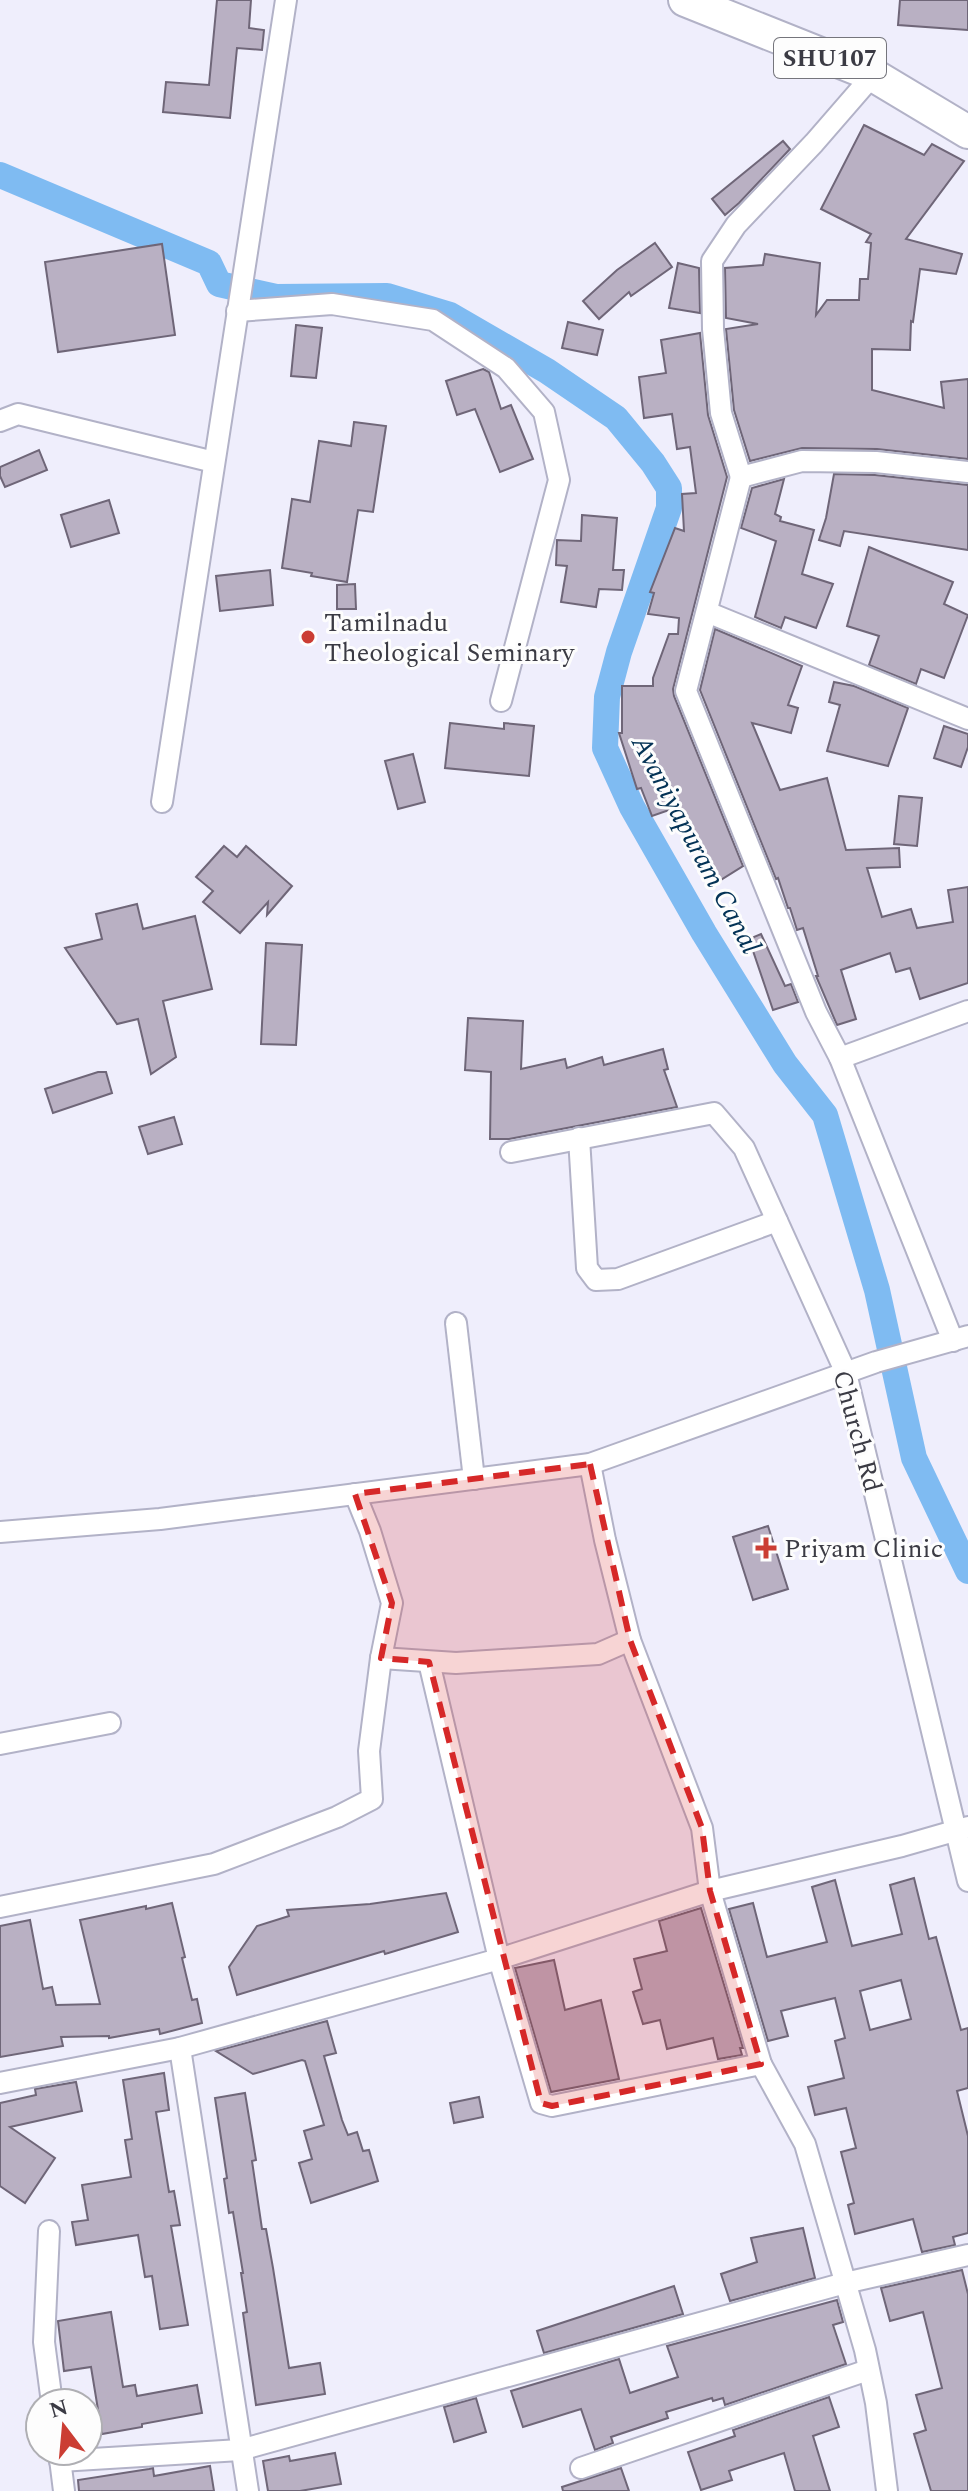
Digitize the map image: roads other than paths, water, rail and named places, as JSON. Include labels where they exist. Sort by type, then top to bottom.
[{"type":"main road","name":"SHU107","points":[[685,0],[873,75],[968,132]]},
{"type":"street","points":[[162,802],[286,0]]},
{"type":"street","points":[[0,1532],[160,1519],[590,1464],[876,1362],[960,1339],[840,1058],[816,1012],[686,691],[741,477],[721,413],[713,329],[712,261],[736,225],[873,75]]},
{"type":"street","points":[[237,311],[332,304],[433,320],[506,368],[544,412],[559,480],[501,701]]},
{"type":"street","points":[[0,421],[18,414],[214,462]]},
{"type":"street","points":[[741,477],[802,461],[876,462],[968,472]]},
{"type":"street","points":[[707,612],[968,719]]},
{"type":"street","points":[[840,1058],[968,1011]]},
{"type":"street","name":"Church Rd","points":[[511,1152],[714,1113],[744,1148],[846,1373],[961,1828],[968,1881]]},
{"type":"street","points":[[579,1138],[587,1268],[596,1280],[618,1279],[777,1221]]},
{"type":"street","points":[[456,1323],[474,1479]]},
{"type":"street","points":[[590,1464],[630,1640],[702,1828],[710,1891],[761,2064],[805,2144],[865,2350],[876,2403],[887,2491]]},
{"type":"street","points":[[0,1907],[214,1864],[337,1817],[372,1799],[369,1751],[381,1658],[392,1603],[355,1494]]},
{"type":"street","points":[[381,1658],[456,1663],[598,1654],[630,1640]]},
{"type":"street","points":[[429,1662],[499,1959],[541,2103],[552,2106],[761,2064]]},
{"type":"street","points":[[0,1744],[110,1723]]},
{"type":"street","points":[[0,2083],[180,2048],[499,1959],[710,1891],[902,1846],[961,1828]]},
{"type":"street","points":[[180,2048],[248,2491]]},
{"type":"street","points":[[49,2231],[44,2342],[50,2387]]},
{"type":"street","points":[[104,2455],[240,2450],[845,2283],[968,2255]]},
{"type":"street","points":[[581,2468],[868,2370]]},
{"type":"street","points":[[61,2467],[64,2491]]},
{"type":"waterway","name":"Avaniyapuram Canal","points":[[0,175],[209,263],[219,284],[276,297],[387,296],[450,315],[547,371],[616,418],[653,463],[669,488],[669,508],[619,652],[607,697],[605,748],[632,807],[704,933],[785,1064],[825,1115],[877,1290],[914,1458],[968,1571]]},
{"type":"place","name":"Tamilnadu Theological Seminary","points":[[308,637]]},
{"type":"place","name":"Priyam Clinic","points":[[766,1548]]}]
